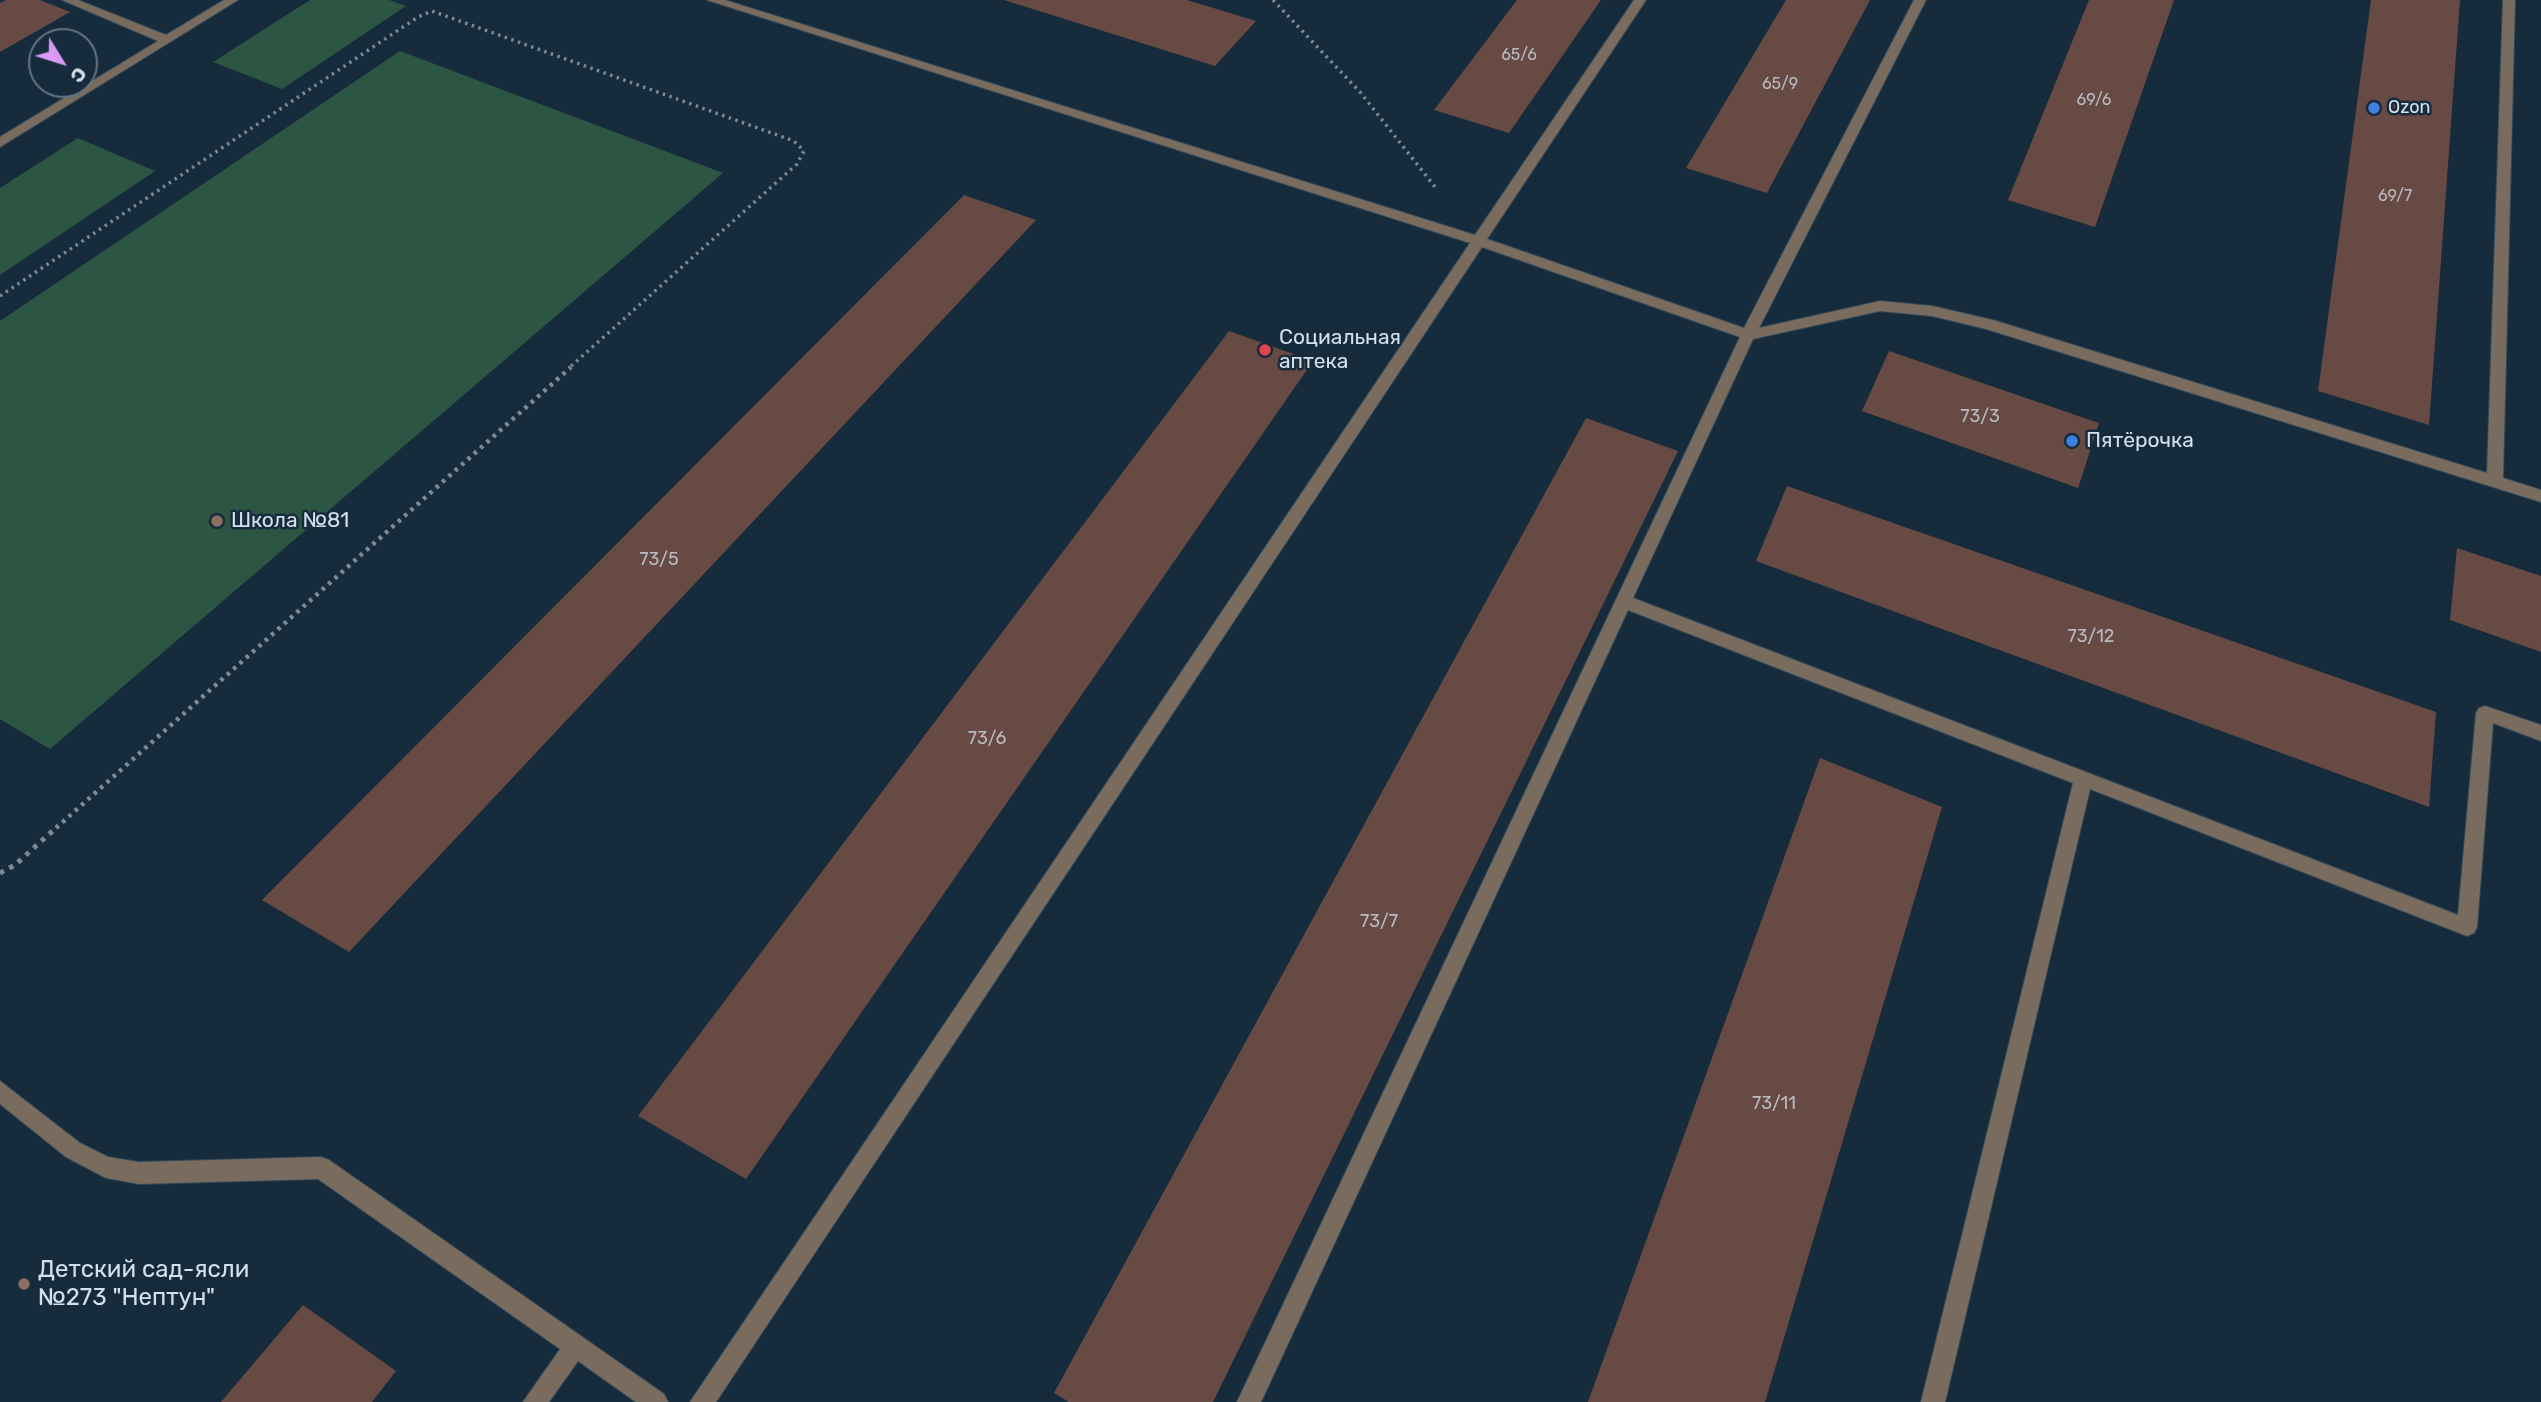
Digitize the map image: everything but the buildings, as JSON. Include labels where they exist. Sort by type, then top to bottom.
[{"type":"lane","points":[[68,0],[167,40]]},
{"type":"lane","points":[[0,143],[232,0]]},
{"type":"lane","points":[[713,0],[1478,241],[1748,335],[1880,306],[1932,311],[2001,328],[2541,496]]},
{"type":"lane","points":[[702,1402],[1640,0]]},
{"type":"lane","points":[[1249,1402],[1748,335],[1920,0]]},
{"type":"lane","points":[[2495,482],[2509,0]]},
{"type":"lane","points":[[1623,601],[2467,927],[2485,713],[2541,733]]},
{"type":"lane","points":[[1933,1402],[2083,779]]},
{"type":"lane","points":[[0,1091],[73,1150],[106,1167],[139,1173],[321,1168],[656,1402]]},
{"type":"lane","points":[[535,1402],[575,1347]]},
{"type":"path","points":[[1273,0],[1360,92],[1478,241]]},
{"type":"path","points":[[0,296],[406,24],[432,11],[794,141],[804,151],[797,164],[767,192],[15,865],[0,873]]},
{"type":"green space","points":[[310,0],[389,0],[406,6],[282,89],[213,62]]},
{"type":"green space","points":[[400,51],[723,173],[50,749],[0,719],[0,321]]},
{"type":"green space","points":[[78,138],[155,171],[0,275],[0,188]]},
{"type":"place","name":"Ozon","points":[[2374,108]]},
{"type":"place","name":"Социальная аптека","points":[[1265,350]]},
{"type":"place","name":"Пятёрочка","points":[[2072,441]]},
{"type":"place","name":"Школа №81","points":[[217,521]]},
{"type":"place","name":"Детский сад-ясли №273 \"Нептун\"","points":[[24,1284]]}]
